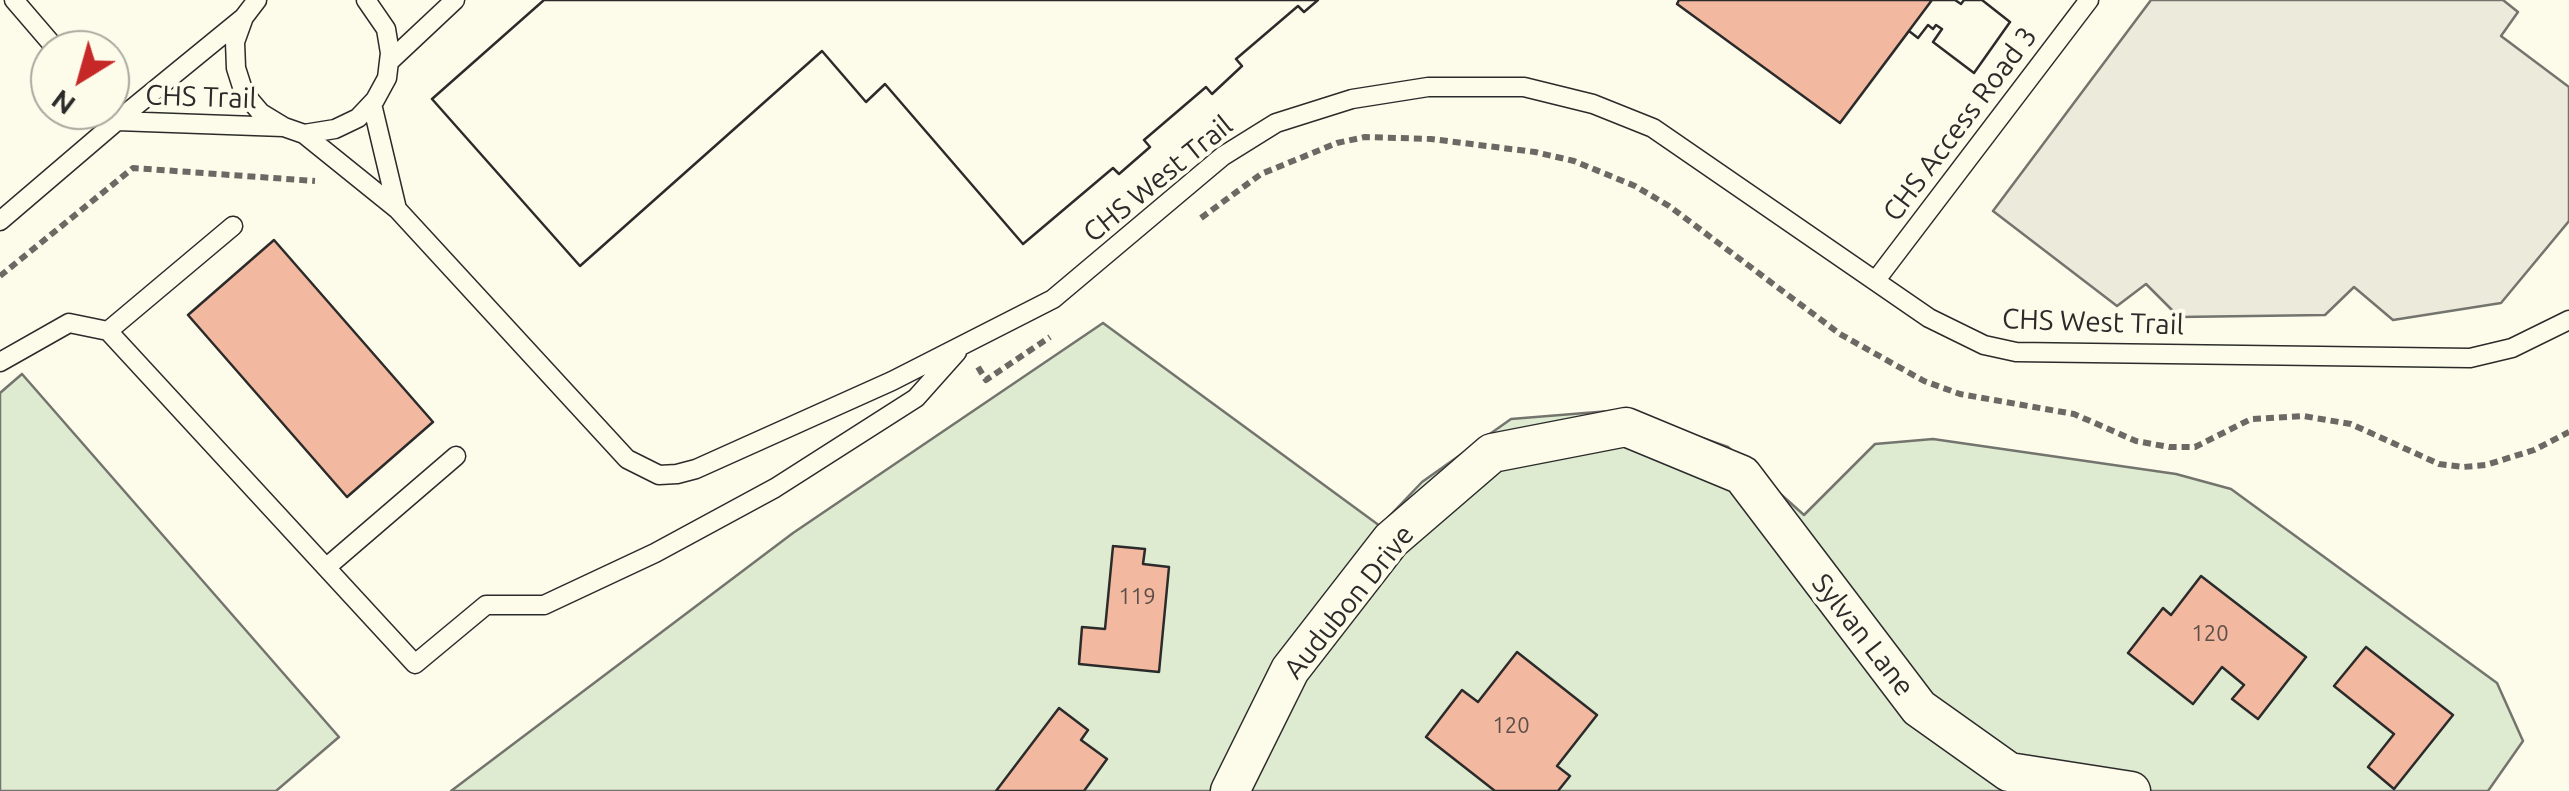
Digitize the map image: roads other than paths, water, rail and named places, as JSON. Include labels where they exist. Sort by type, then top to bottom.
[{"type":"street","name":"Audubon Drive","points":[[1230,791],[1290,670],[1391,540],[1492,453],[1626,427]]},
{"type":"street","name":"Sylvan Lane","points":[[1626,427],[1742,475],[1919,708],[2010,772],[2131,791]]},
{"type":"lane","points":[[14,0],[40,30]]},
{"type":"lane","points":[[257,0],[244,18],[235,42],[236,68],[244,93],[261,113],[284,127]]},
{"type":"lane","points":[[304,134],[335,129],[358,118],[372,104],[387,78],[390,62],[386,29],[366,0]]},
{"type":"lane","points":[[390,62],[455,0]]},
{"type":"lane","name":"CHS Access Road 3","points":[[1876,280],[2089,0]]},
{"type":"lane","name":"CHS Trail","points":[[130,103],[244,18]]},
{"type":"lane","name":"CHS West Trail","points":[[284,127],[304,134],[398,209],[626,459],[660,475],[696,469],[892,381],[1052,299],[1223,156],[1276,123],[1352,98],[1428,87],[1524,87],[1593,104],[1654,128],[1952,332],[2016,352],[2470,358],[2512,348],[2569,320]]},
{"type":"lane","name":"CHS West Trail","points":[[372,104],[398,209]]},
{"type":"lane","name":"CHS Trail","points":[[130,117],[284,127]]},
{"type":"lane","name":"CHS Trail","points":[[0,220],[97,130]]},
{"type":"lane","points":[[108,331],[233,226]]},
{"type":"lane","points":[[0,362],[69,323],[108,331],[415,664],[486,605],[544,606],[655,553],[775,488],[916,398],[964,344]]},
{"type":"lane","points":[[328,566],[456,456]]}]
